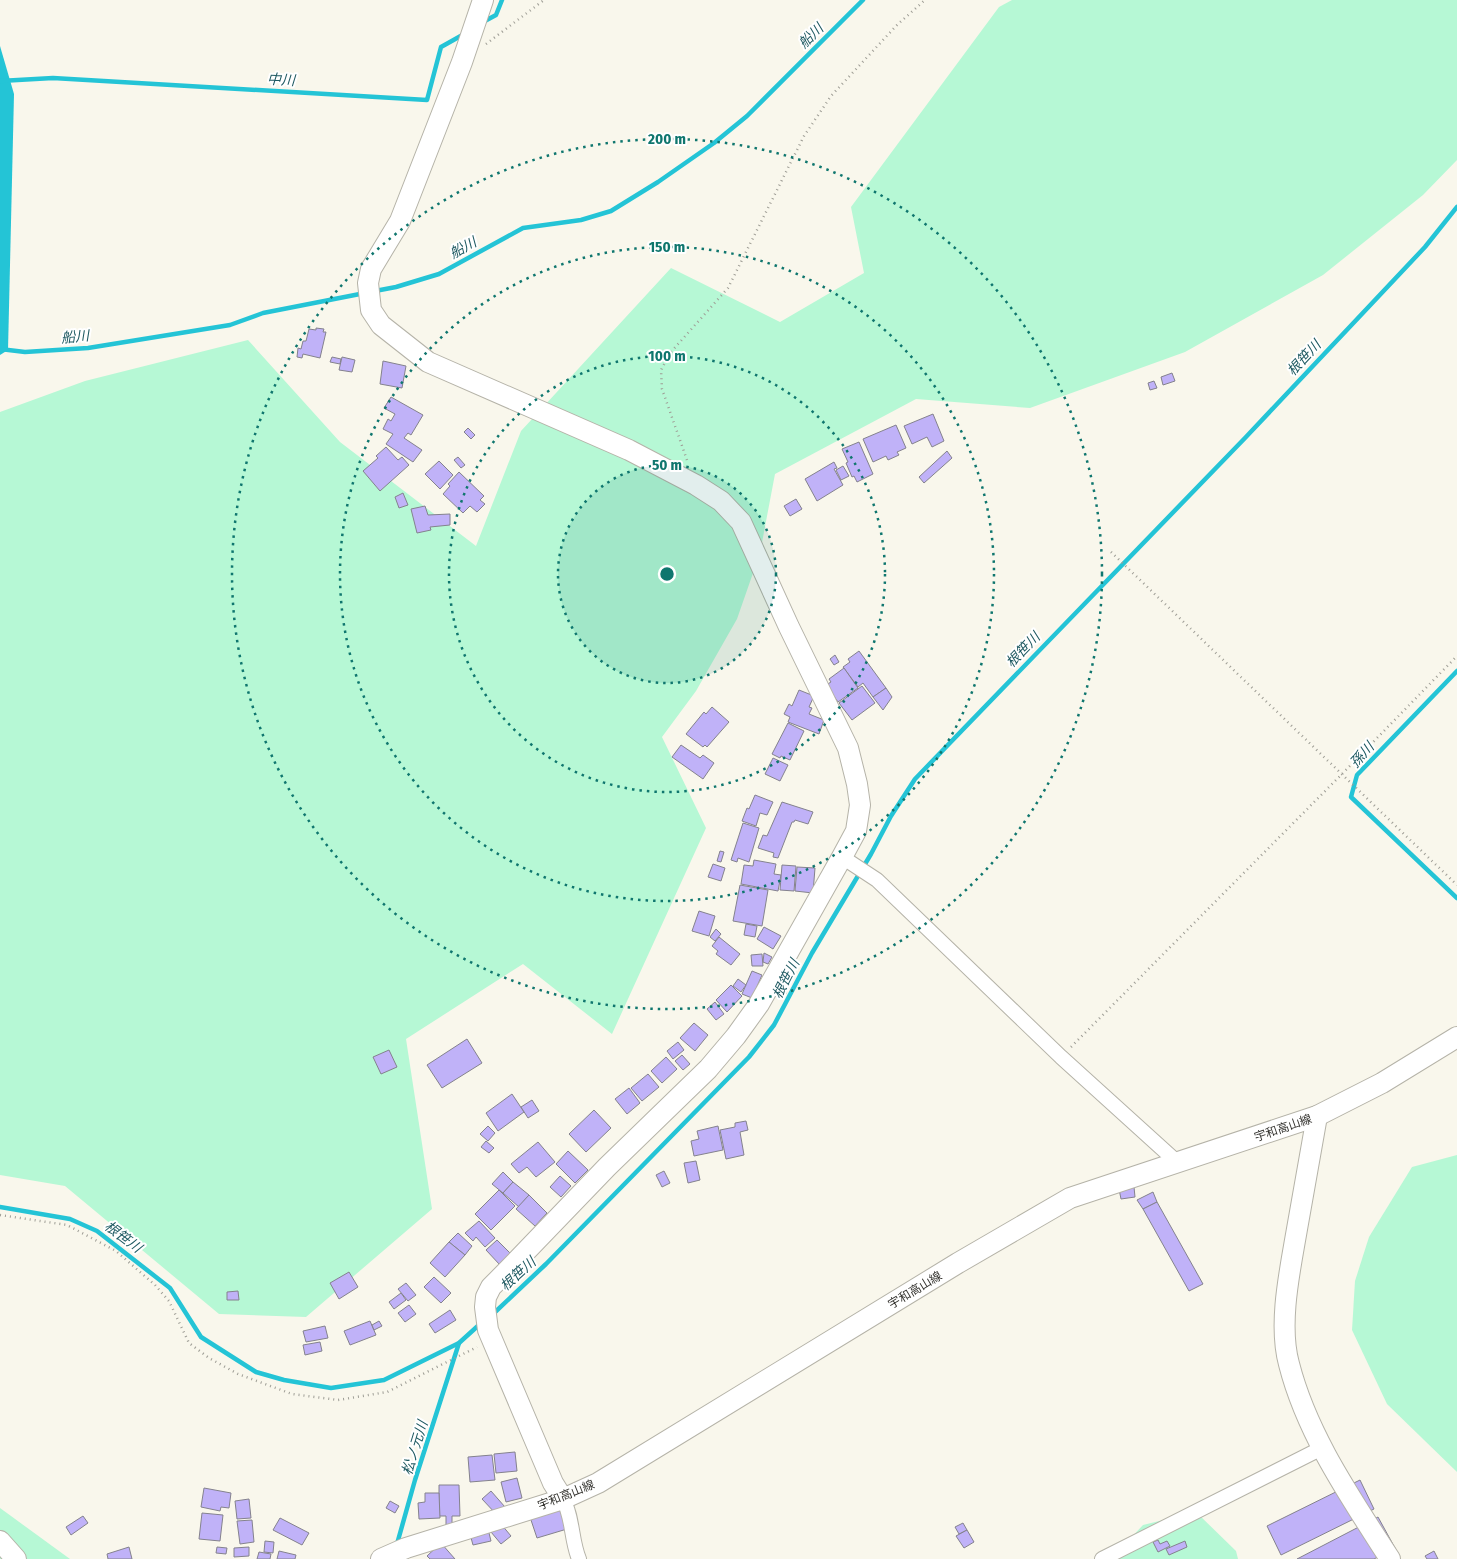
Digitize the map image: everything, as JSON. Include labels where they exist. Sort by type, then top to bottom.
[{"type":"street","points":[[483,0],[462,62],[400,221],[371,269],[368,283],[371,310],[381,325],[428,362],[629,450],[696,485],[721,501],[741,522],[789,627],[848,748],[860,805],[856,831],[846,860],[759,1004],[736,1036],[708,1068],[607,1167],[491,1287],[486,1296],[485,1308],[490,1335],[553,1483],[568,1508],[575,1548],[579,1559]]},
{"type":"street","points":[[846,860],[884,886],[1061,1057],[1178,1163]]},
{"type":"street","name":"宇和高山線","points":[[382,1559],[406,1548],[563,1499],[598,1482],[934,1278],[1070,1198],[1317,1116],[1382,1083],[1457,1037]]},
{"type":"street","points":[[1317,1116],[1291,1266],[1284,1320],[1288,1363],[1298,1395],[1322,1448],[1390,1559]]},
{"type":"street","points":[[1102,1559],[1322,1448]]},
{"type":"street","points":[[0,1541],[16,1559]]},
{"type":"path","points":[[485,45],[544,0]]},
{"type":"path","points":[[696,485],[662,389],[661,370],[671,352],[728,288],[804,136],[831,96],[897,25],[925,0]]},
{"type":"path","points":[[1111,552],[1457,885]]},
{"type":"path","points":[[1061,1057],[1457,656]]},
{"type":"path","points":[[0,1215],[67,1225],[116,1251],[169,1301],[189,1343],[209,1358],[238,1374],[292,1394],[338,1400],[387,1392],[490,1335]]},
{"type":"green space","points":[[1012,0],[1457,0],[1457,160],[1423,195],[1323,275],[1185,352],[1030,408],[916,399],[775,474],[760,553],[737,619],[696,691],[662,737],[706,828],[612,1034],[523,964],[406,1039],[432,1209],[306,1317],[219,1314],[65,1186],[0,1175],[0,412],[85,381],[248,340],[340,442],[476,546],[521,431],[671,268],[780,322],[864,273],[851,207],[999,7]]},
{"type":"green space","points":[[1457,1155],[1457,1472],[1387,1404],[1352,1330],[1355,1281],[1369,1237],[1412,1167]]},
{"type":"green space","points":[[0,1508],[70,1559],[0,1559]]},
{"type":"green space","points":[[1196,1512],[1236,1551],[1238,1559],[1111,1559],[1143,1525]]},
{"type":"water","points":[[0,46],[14,94],[8,350],[0,355]]},
{"type":"building","points":[[316,328],[324,329],[323,332],[326,332],[320,358],[303,354],[302,358],[297,357],[298,348],[301,349],[303,341],[306,341],[309,329],[316,330]]},
{"type":"building","points":[[332,357],[341,359],[340,364],[330,362]]},
{"type":"building","points":[[342,357],[355,360],[352,372],[339,370]]},
{"type":"building","points":[[383,361],[406,366],[402,388],[380,384]]},
{"type":"building","points":[[1172,373],[1175,381],[1163,385],[1161,377]]},
{"type":"building","points":[[1154,381],[1157,388],[1150,390],[1148,383]]},
{"type":"building","points":[[391,397],[423,415],[411,435],[408,433],[404,438],[422,450],[413,462],[386,444],[393,434],[383,429],[388,419],[391,421],[395,414],[384,408]]},
{"type":"building","points":[[933,414],[944,441],[932,447],[927,437],[912,444],[904,426]]},
{"type":"building","points":[[896,425],[906,448],[897,452],[899,455],[888,460],[886,456],[873,462],[863,439]]},
{"type":"building","points":[[468,428],[475,435],[471,439],[464,432]]},
{"type":"building","points":[[859,442],[873,474],[857,482],[854,476],[852,477],[842,449]]},
{"type":"building","points":[[386,447],[398,460],[402,457],[409,465],[380,491],[363,471],[378,458],[376,456]]},
{"type":"building","points":[[947,451],[952,458],[924,483],[919,477]]},
{"type":"building","points":[[458,457],[465,465],[461,468],[454,460]]},
{"type":"building","points":[[439,461],[453,475],[440,489],[425,474]]},
{"type":"building","points":[[834,462],[837,468],[834,469],[843,485],[817,501],[805,479]]},
{"type":"building","points":[[843,466],[849,476],[841,480],[836,470]]},
{"type":"building","points":[[459,472],[484,496],[480,500],[485,504],[477,512],[470,506],[463,513],[443,494],[450,486],[448,484]]},
{"type":"building","points":[[403,493],[408,505],[399,508],[395,497]]},
{"type":"building","points":[[796,499],[802,509],[790,516],[784,506]]},
{"type":"building","points":[[425,506],[428,515],[450,514],[450,525],[430,527],[431,530],[417,533],[411,509]]},
{"type":"building","points":[[859,651],[886,688],[873,697],[863,683],[858,687],[843,667],[850,662],[848,659]]},
{"type":"building","points":[[835,655],[839,662],[834,665],[830,659]]},
{"type":"building","points":[[844,668],[858,688],[838,702],[826,685],[831,682],[829,679]]},
{"type":"building","points":[[862,686],[875,703],[852,720],[839,703]]},
{"type":"building","points":[[886,688],[892,697],[883,710],[873,697]]},
{"type":"building","points":[[799,690],[814,696],[809,707],[812,708],[809,714],[824,720],[819,734],[788,722],[790,717],[784,714],[789,704],[792,706]]},
{"type":"building","points":[[712,707],[729,722],[707,747],[705,745],[703,747],[686,734],[704,712],[706,714]]},
{"type":"building","points":[[788,723],[804,731],[790,760],[772,754]]},
{"type":"building","points":[[681,745],[700,758],[703,755],[714,763],[703,779],[672,757]]},
{"type":"building","points":[[773,758],[788,765],[780,781],[765,774]]},
{"type":"building","points":[[755,795],[773,802],[767,815],[760,813],[756,826],[742,821]]},
{"type":"building","points":[[782,802],[813,812],[808,824],[795,820],[792,822],[778,858],[773,857],[774,853],[758,848],[763,835],[767,836]]},
{"type":"building","points":[[743,823],[759,828],[749,862],[738,858],[737,862],[731,860]]},
{"type":"building","points":[[720,851],[724,852],[721,862],[717,861]]},
{"type":"building","points":[[754,860],[776,864],[774,874],[781,875],[778,891],[741,884],[744,865],[753,866]]},
{"type":"building","points":[[713,864],[725,868],[721,881],[708,877]]},
{"type":"building","points":[[782,865],[796,866],[794,891],[780,890]]},
{"type":"building","points":[[797,867],[815,868],[813,893],[795,891]]},
{"type":"building","points":[[740,885],[768,890],[762,926],[733,921]]},
{"type":"building","points":[[699,911],[715,916],[709,936],[692,931]]},
{"type":"building","points":[[746,924],[757,926],[755,937],[744,935]]},
{"type":"building","points":[[764,927],[781,936],[773,949],[757,939]]},
{"type":"building","points":[[716,929],[721,934],[715,941],[710,937]]},
{"type":"building","points":[[719,937],[740,954],[731,965],[716,954],[718,951],[712,946]]},
{"type":"building","points":[[764,953],[772,957],[768,964],[763,962]]},
{"type":"building","points":[[762,954],[763,966],[752,966],[751,955]]},
{"type":"building","points":[[752,971],[762,975],[752,998],[742,994]]},
{"type":"building","points":[[738,979],[746,985],[741,992],[733,986]]},
{"type":"building","points":[[731,985],[742,996],[727,1012],[716,1000]]},
{"type":"building","points":[[715,1002],[724,1014],[716,1020],[707,1009]]},
{"type":"building","points":[[694,1023],[708,1035],[695,1051],[680,1038]]},
{"type":"building","points":[[467,1039],[482,1063],[442,1088],[427,1065]]},
{"type":"building","points":[[678,1042],[684,1050],[673,1059],[667,1051]]},
{"type":"building","points":[[389,1050],[397,1067],[381,1074],[373,1057]]},
{"type":"building","points":[[682,1055],[690,1064],[683,1070],[675,1061]]},
{"type":"building","points":[[666,1057],[677,1069],[662,1083],[651,1071]]},
{"type":"building","points":[[648,1074],[659,1087],[642,1101],[631,1088]]},
{"type":"building","points":[[629,1088],[640,1103],[627,1114],[615,1099]]},
{"type":"building","points":[[512,1094],[524,1112],[498,1131],[486,1113]]},
{"type":"building","points":[[532,1100],[539,1111],[528,1118],[521,1107]]},
{"type":"building","points":[[594,1110],[611,1128],[586,1152],[569,1134]]},
{"type":"building","points":[[746,1121],[748,1130],[740,1132],[744,1155],[726,1159],[720,1130],[735,1127],[735,1123]]},
{"type":"building","points":[[488,1126],[495,1133],[488,1141],[480,1134]]},
{"type":"building","points":[[718,1126],[723,1150],[694,1156],[691,1141],[699,1139],[697,1131]]},
{"type":"building","points":[[486,1141],[494,1148],[489,1153],[481,1147]]},
{"type":"building","points":[[538,1142],[555,1162],[536,1177],[527,1167],[519,1173],[511,1164]]},
{"type":"building","points":[[568,1151],[588,1170],[575,1183],[556,1164]]},
{"type":"building","points":[[696,1161],[700,1180],[688,1183],[684,1163]]},
{"type":"building","points":[[664,1171],[670,1183],[662,1187],[656,1175]]},
{"type":"building","points":[[503,1172],[513,1182],[503,1193],[492,1184]]},
{"type":"building","points":[[560,1176],[571,1186],[561,1197],[550,1187]]},
{"type":"building","points":[[513,1182],[529,1195],[519,1207],[503,1193]]},
{"type":"building","points":[[1134,1187],[1135,1197],[1121,1199],[1119,1189]]},
{"type":"building","points":[[499,1190],[515,1206],[491,1230],[475,1214]]},
{"type":"building","points":[[1153,1192],[1157,1202],[1143,1209],[1137,1200]]},
{"type":"building","points":[[529,1195],[547,1213],[535,1226],[516,1209]]},
{"type":"building","points":[[1157,1202],[1203,1284],[1189,1291],[1143,1209]]},
{"type":"building","points":[[479,1221],[495,1238],[485,1247],[476,1237],[473,1241],[465,1233]]},
{"type":"building","points":[[458,1233],[472,1246],[465,1255],[449,1242]]},
{"type":"building","points":[[497,1240],[511,1254],[500,1265],[486,1250]]},
{"type":"building","points":[[449,1242],[465,1255],[445,1277],[430,1263]]},
{"type":"building","points":[[349,1272],[358,1287],[339,1299],[330,1283]]},
{"type":"building","points":[[434,1277],[451,1293],[441,1303],[424,1287]]},
{"type":"building","points":[[406,1283],[416,1295],[408,1301],[398,1289]]},
{"type":"building","points":[[238,1291],[239,1300],[227,1300],[227,1292]]},
{"type":"building","points":[[401,1293],[406,1300],[394,1309],[389,1302]]},
{"type":"building","points":[[409,1305],[416,1314],[405,1322],[398,1313]]},
{"type":"building","points":[[450,1310],[456,1320],[435,1333],[429,1324]]},
{"type":"building","points":[[370,1321],[376,1335],[350,1345],[344,1331]]},
{"type":"building","points":[[379,1321],[382,1326],[374,1330],[372,1325]]},
{"type":"building","points":[[325,1326],[328,1338],[306,1342],[303,1331]]},
{"type":"building","points":[[320,1342],[322,1351],[305,1355],[303,1345]]},
{"type":"building","points":[[515,1452],[517,1471],[496,1473],[494,1454]]},
{"type":"building","points":[[492,1455],[495,1480],[470,1482],[468,1457]]},
{"type":"building","points":[[517,1478],[522,1498],[506,1502],[501,1482]]},
{"type":"building","points":[[1360,1480],[1374,1509],[1281,1555],[1267,1526]]},
{"type":"building","points":[[439,1485],[459,1485],[460,1516],[452,1516],[452,1525],[446,1525],[446,1516],[439,1516]]},
{"type":"building","points":[[204,1488],[231,1493],[229,1508],[221,1507],[220,1511],[201,1507]]},
{"type":"building","points":[[491,1491],[505,1507],[497,1515],[482,1499]]},
{"type":"building","points":[[425,1493],[439,1493],[440,1518],[419,1519],[418,1503],[425,1502]]},
{"type":"building","points":[[249,1499],[251,1518],[237,1519],[235,1501]]},
{"type":"building","points":[[390,1501],[399,1506],[395,1513],[386,1508]]},
{"type":"building","points":[[560,1508],[567,1529],[537,1538],[530,1517]]},
{"type":"building","points":[[202,1513],[223,1515],[220,1541],[199,1539]]},
{"type":"building","points":[[83,1516],[88,1523],[71,1535],[66,1527]]},
{"type":"building","points":[[1378,1517],[1395,1548],[1374,1559],[1297,1559]]},
{"type":"building","points":[[280,1518],[309,1533],[302,1545],[273,1530]]},
{"type":"building","points":[[252,1520],[254,1542],[240,1544],[237,1521]]},
{"type":"building","points":[[963,1523],[967,1530],[959,1534],[955,1527]]},
{"type":"building","points":[[501,1524],[511,1536],[501,1544],[491,1532]]},
{"type":"building","points":[[488,1529],[491,1541],[473,1545],[470,1534]]},
{"type":"building","points":[[967,1530],[974,1542],[964,1548],[956,1536]]},
{"type":"building","points":[[1158,1540],[1160,1544],[1167,1541],[1170,1546],[1158,1552],[1153,1542]]},
{"type":"building","points":[[265,1541],[274,1542],[273,1553],[264,1552]]},
{"type":"building","points":[[1185,1541],[1187,1547],[1169,1555],[1166,1549]]},
{"type":"building","points":[[441,1543],[455,1559],[430,1559],[427,1556]]},
{"type":"building","points":[[129,1547],[132,1559],[108,1559],[107,1554]]},
{"type":"building","points":[[217,1547],[227,1548],[226,1554],[216,1553]]},
{"type":"building","points":[[249,1547],[249,1556],[234,1557],[234,1548]]},
{"type":"building","points":[[279,1551],[296,1555],[295,1559],[277,1559]]},
{"type":"building","points":[[1434,1551],[1438,1559],[1427,1559],[1425,1556]]},
{"type":"building","points":[[259,1552],[271,1554],[270,1559],[257,1559]]},
{"type":"waterway","name":"中川","points":[[483,22],[496,15],[502,0]]},
{"type":"waterway","name":"船川","points":[[375,291],[396,287],[439,274],[523,228],[581,220],[611,211],[658,182],[714,143],[747,116],[863,0]]},
{"type":"waterway","name":"中川","points":[[0,81],[53,78],[427,100],[441,47],[466,33]]},
{"type":"waterway","name":"根笹川","points":[[492,1315],[546,1264],[749,1057],[774,1025],[812,953],[871,854],[891,816],[915,779],[1245,438],[1425,247],[1457,207]]},
{"type":"waterway","name":"船川","points":[[0,349],[25,352],[88,348],[230,325],[263,313],[365,293]]},
{"type":"waterway","name":"孫川","points":[[1457,671],[1357,775],[1351,797],[1457,898]]},
{"type":"waterway","name":"根笹川","points":[[0,1207],[70,1219],[97,1231],[170,1288],[201,1337],[256,1372],[284,1380],[331,1388],[384,1380],[459,1343],[480,1324]]},
{"type":"waterway","name":"松ノ元川","points":[[397,1544],[415,1480],[459,1343]]}]
